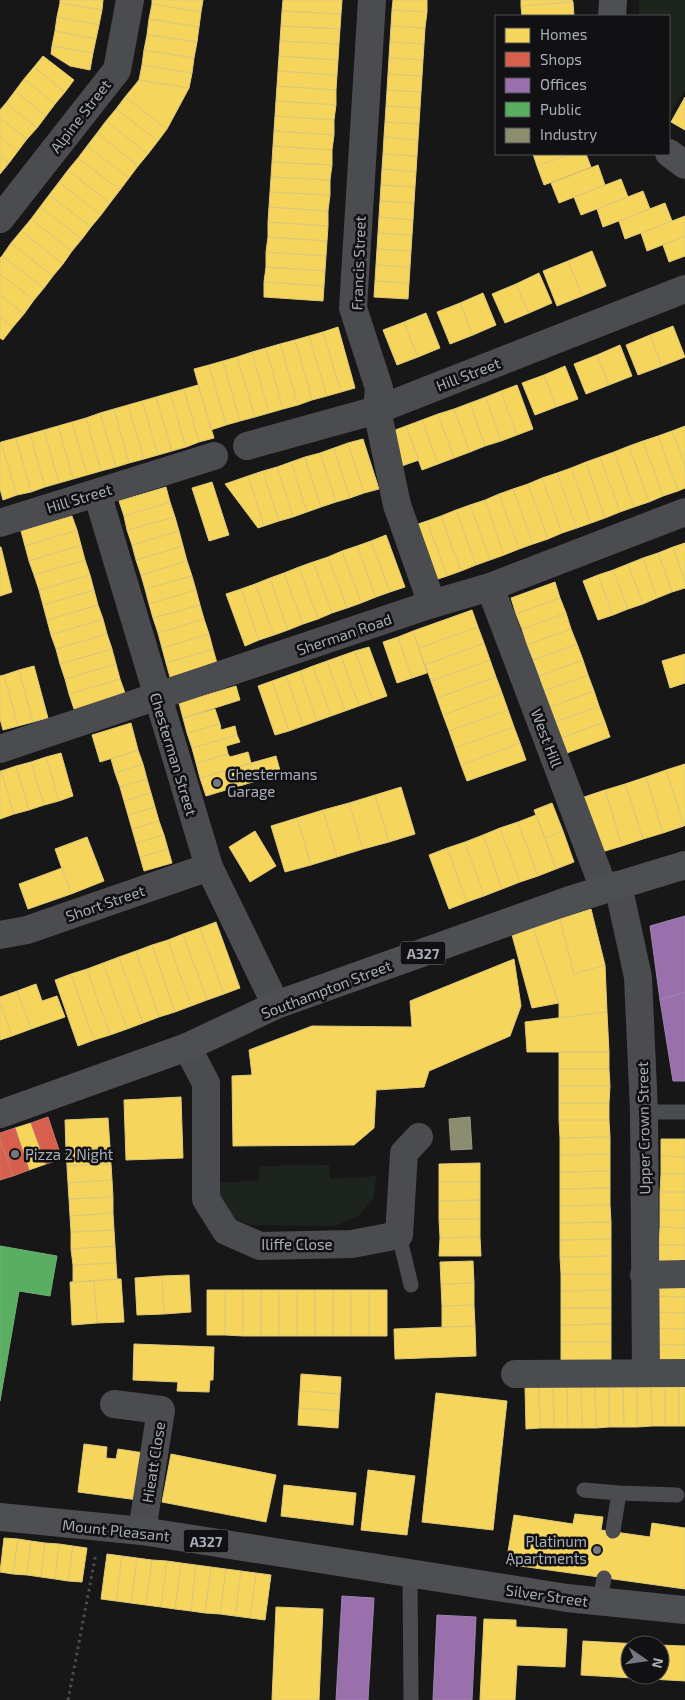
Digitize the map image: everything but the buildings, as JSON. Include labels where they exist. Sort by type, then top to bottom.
[{"type":"main road","points":[[612,0],[612,15]]},
{"type":"main road","points":[[670,154],[685,165]]},
{"type":"main road","name":"Southampton Street","points":[[0,1114],[188,1047],[276,1006],[611,887],[685,865]]},
{"type":"main road","name":"Mount Pleasant","points":[[0,1517],[142,1532],[243,1546],[410,1574]]},
{"type":"main road","name":"Silver Street","points":[[410,1574],[567,1598],[602,1590],[685,1610]]},
{"type":"street","name":"Alpine Street","points":[[0,219],[117,70],[130,0]]},
{"type":"street","name":"Francis Street","points":[[372,0],[353,308],[379,388],[377,410],[397,505],[432,604]]},
{"type":"street","name":"Hill Street","points":[[247,446],[377,410],[685,289]]},
{"type":"street","name":"Hill Street","points":[[0,523],[214,456]]},
{"type":"street","name":"Chesterman Street","points":[[97,493],[209,867],[276,1006]]},
{"type":"street","name":"Sherman Road","points":[[0,749],[432,604],[490,587],[685,512]]},
{"type":"street","name":"West Hill","points":[[490,587],[611,887]]},
{"type":"street","name":"Short Street","points":[[0,934],[26,930],[209,867]]},
{"type":"street","name":"Upper Crown Street","points":[[611,887],[638,977],[644,1112],[646,1373]]},
{"type":"street","name":"Iliffe Close","points":[[188,1047],[206,1084],[206,1199],[226,1231],[260,1246],[352,1244],[399,1235]]},
{"type":"street","points":[[399,1235],[404,1153],[419,1137]]},
{"type":"street","points":[[644,1275],[685,1274]]},
{"type":"street","points":[[515,1374],[685,1373]]},
{"type":"street","name":"Hieatt Close","points":[[114,1404],[161,1410],[142,1532]]},
{"type":"lane","points":[[644,1112],[685,1112]]},
{"type":"lane","points":[[399,1235],[411,1285]]},
{"type":"lane","points":[[584,1490],[677,1495]]},
{"type":"lane","points":[[613,1531],[619,1493]]},
{"type":"lane","points":[[410,1574],[411,1700]]},
{"type":"path","points":[[68,1700],[100,1528]]},
{"type":"shaded area","points":[[639,0],[685,0],[685,91],[670,113],[670,15],[639,15]]},
{"type":"shaded area","points":[[329,1165],[330,1179],[376,1176],[374,1197],[359,1216],[335,1226],[250,1225],[227,1216],[209,1183],[259,1181],[259,1166]]},
{"type":"place","name":"Chestermans Garage","points":[[217,783]]},
{"type":"place","name":"Pizza 2 Night","points":[[15,1154]]},
{"type":"place","name":"Platinum Apartments","points":[[597,1550]]}]
